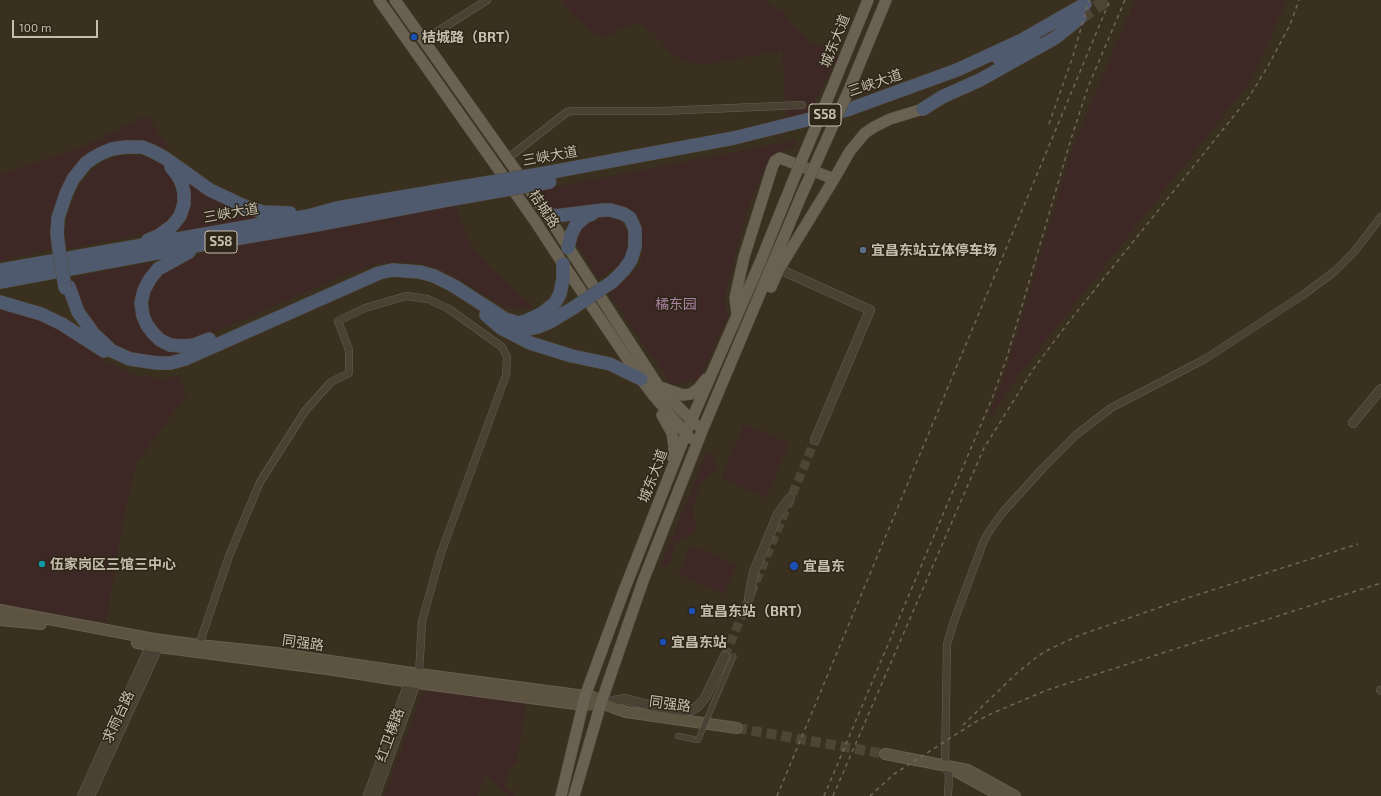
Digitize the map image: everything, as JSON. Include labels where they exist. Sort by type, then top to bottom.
[{"type":"highway","name":"三峡大道","points":[[548,177],[734,138],[847,110],[957,70],[1022,40],[1085,4]]},
{"type":"highway","name":"三峡大道","points":[[0,282],[316,225],[440,196],[731,145],[848,116],[914,94],[1018,52],[1080,18],[1049,42],[980,80],[942,97],[923,109]]},
{"type":"highway","points":[[192,363],[168,368],[158,368],[141,366],[122,360],[98,344],[84,328],[73,310],[67,288],[57,234],[58,218],[73,179],[86,163],[112,149],[142,147],[152,150],[165,158],[210,190],[244,206],[262,212],[285,214],[337,208]]},
{"type":"highway","points":[[61,250],[64,214],[70,193],[76,182],[94,162],[105,156],[119,152],[135,151],[158,157],[174,169],[182,184],[184,204],[180,216],[172,226],[158,236],[132,247]]},
{"type":"highway","name":"三峡大道","points":[[0,270],[308,216],[337,208],[440,196]]},
{"type":"highway","points":[[486,315],[515,327],[527,329],[543,325],[624,270],[631,260],[635,247],[635,229],[630,218],[624,214],[610,210],[555,216],[546,213]]},
{"type":"highway","points":[[568,248],[571,235],[576,225],[586,216],[611,213],[624,218],[632,230],[632,248],[620,269],[610,280]]},
{"type":"highway","points":[[205,244],[175,258],[158,269],[144,290],[141,303],[143,316],[147,325],[160,340],[170,345],[194,345],[303,298],[392,270],[420,272],[434,276],[454,286],[505,319],[526,325],[548,320],[572,306]]},
{"type":"highway","points":[[518,323],[541,314],[555,303],[560,294],[563,279],[563,264]]},
{"type":"highway","points":[[67,288],[78,312],[93,333],[112,351],[130,359],[157,363],[170,363],[192,356],[379,273]]},
{"type":"highway","points":[[0,302],[34,312],[62,324],[120,362],[139,369],[158,371],[175,370],[221,352],[381,280],[396,277],[419,277],[446,288],[486,315],[501,328],[530,342],[572,356],[610,364],[641,379]]},
{"type":"main road","name":"桔城路","points":[[379,0],[535,221],[641,379],[685,434],[696,445]]},
{"type":"main road","name":"桔城路","points":[[395,0],[546,213],[659,387],[702,431]]},
{"type":"main road","name":"城东大道","points":[[561,796],[584,701],[623,593],[685,434],[759,265],[868,0]]},
{"type":"main road","name":"城东大道","points":[[574,796],[601,703],[643,581],[696,445],[886,0]]},
{"type":"main road","points":[[716,399],[779,269],[850,151],[865,134],[874,127],[890,119],[923,109]]},
{"type":"main road","points":[[737,314],[735,298],[744,257],[775,162],[780,158],[834,179]]},
{"type":"main road","points":[[659,387],[682,395],[691,394],[699,388],[713,371]]},
{"type":"main road","points":[[641,379],[672,433],[674,447],[672,468]]},
{"type":"main road","name":"同强路","points":[[0,610],[156,643],[199,645],[276,653],[414,678]]},
{"type":"main road","name":"同强路","points":[[0,620],[72,627],[156,643],[334,670],[414,678],[584,701],[593,697],[601,703],[626,712],[737,728]]},
{"type":"main road","points":[[885,754],[968,770],[1015,796]]},
{"type":"main road","points":[[945,766],[1001,796]]},
{"type":"street","points":[[424,40],[487,0]]},
{"type":"street","points":[[507,159],[567,112],[572,111],[662,111],[802,105]]},
{"type":"street","points":[[948,796],[949,775],[945,766],[947,644],[983,543],[988,533],[1003,512],[1043,468],[1076,435],[1111,408],[1206,359],[1304,295],[1335,271],[1354,252],[1381,217]]},
{"type":"street","points":[[779,269],[870,310],[815,440]]},
{"type":"street","points":[[199,645],[229,556],[260,482],[305,411],[331,382],[349,373],[349,350],[338,321],[365,308],[406,296],[428,299],[449,309],[502,347],[507,357],[506,375],[441,553],[422,621],[414,678]]},
{"type":"street","points":[[1353,423],[1381,389]]},
{"type":"street","points":[[749,598],[754,572],[778,514],[790,498]]},
{"type":"street","name":"求雨台路","points":[[82,796],[156,643]]},
{"type":"street","name":"求雨台路","points":[[90,796],[156,643]]},
{"type":"street","points":[[601,703],[625,699],[674,712],[692,710],[698,707],[705,698],[729,656]]},
{"type":"street","points":[[678,736],[698,740],[729,656]]},
{"type":"street","name":"红卫横路","points":[[368,796],[414,678]]},
{"type":"street","name":"红卫横路","points":[[375,796],[414,678]]},
{"type":"green space","points":[[562,0],[763,0],[783,11],[795,28],[809,41],[839,56],[807,116],[787,120],[782,50],[715,63],[702,64],[688,62],[672,54],[655,34],[641,24],[630,24],[605,38],[595,35],[571,14]]},
{"type":"green space","points":[[1135,0],[1287,0],[1252,79],[1015,380],[992,416],[990,413],[1007,366],[1073,146]]},
{"type":"green space","points":[[144,117],[149,118],[170,150],[149,142],[132,140],[117,143],[84,158],[71,171],[60,191],[53,250],[0,261],[0,174],[84,146]]},
{"type":"green space","name":"橘东园","points":[[796,140],[795,145],[772,157],[764,169],[747,211],[725,297],[728,318],[699,380],[672,385],[608,293],[641,266],[641,233],[632,215],[576,208],[553,210],[539,190]]},
{"type":"green space","points":[[118,156],[144,156],[157,160],[166,166],[178,182],[178,204],[175,213],[167,223],[149,234],[67,249],[65,231],[67,214],[76,191],[89,173],[102,162]]},
{"type":"green space","points":[[180,172],[279,214],[168,235],[178,223]]},
{"type":"green space","points":[[455,204],[470,243],[491,268],[534,306],[530,309],[520,310],[504,307],[446,272],[420,263],[399,262],[381,263],[345,275],[188,344],[174,342],[161,335],[151,320],[147,305],[151,292],[158,279],[170,269],[202,253]]},
{"type":"green space","points":[[597,216],[617,219],[628,231],[631,239],[625,259],[617,267],[598,279],[575,241],[581,228]]},
{"type":"green space","points":[[151,262],[153,265],[139,287],[138,321],[180,350],[182,354],[170,358],[134,356],[116,348],[87,318],[77,297],[74,277]]},
{"type":"green space","points":[[0,309],[34,318],[76,340],[105,361],[138,376],[166,379],[179,375],[186,396],[136,464],[124,516],[106,622],[0,605]]},
{"type":"green space","points":[[744,424],[789,443],[766,498],[721,478]]},
{"type":"green space","points":[[708,451],[712,453],[717,468],[701,484],[696,494],[693,511],[696,526],[695,533],[676,542],[673,548],[671,562],[668,566],[663,568],[661,565]]},
{"type":"green space","points":[[691,545],[737,565],[724,594],[678,574]]},
{"type":"green space","points":[[427,690],[437,690],[526,703],[516,766],[510,765],[505,789],[515,791],[514,796],[509,796],[485,775],[478,796],[384,796],[422,694]]},
{"type":"tunnel","points":[[1080,18],[1107,0]]},
{"type":"tunnel","points":[[725,656],[815,440]]},
{"type":"tunnel","points":[[737,728],[885,754]]},
{"type":"railway","points":[[1049,124],[1073,56],[1089,0]]},
{"type":"railway","points":[[777,796],[1110,0]]},
{"type":"railway","points":[[824,796],[993,396],[1007,357],[1071,139],[1088,87],[1125,0]]},
{"type":"railway","points":[[833,796],[984,448],[1034,368],[1068,323],[1249,97],[1290,25],[1299,0]]},
{"type":"railway","points":[[963,725],[1017,673],[1038,656],[1080,635],[1181,600],[1358,544]]},
{"type":"railway","points":[[870,796],[894,774],[977,721],[1047,690],[1381,583]]},
{"type":"place","name":"桔城路（BRT）","points":[[414,37]]},
{"type":"place","name":"宜昌东站立体停车场","points":[[863,250]]},
{"type":"place","name":"伍家岗区三馆三中心","points":[[42,564]]},
{"type":"place","name":"宜昌东","points":[[794,566]]},
{"type":"place","name":"宜昌东站（BRT）","points":[[692,611]]},
{"type":"place","name":"宜昌东站","points":[[663,642]]}]
